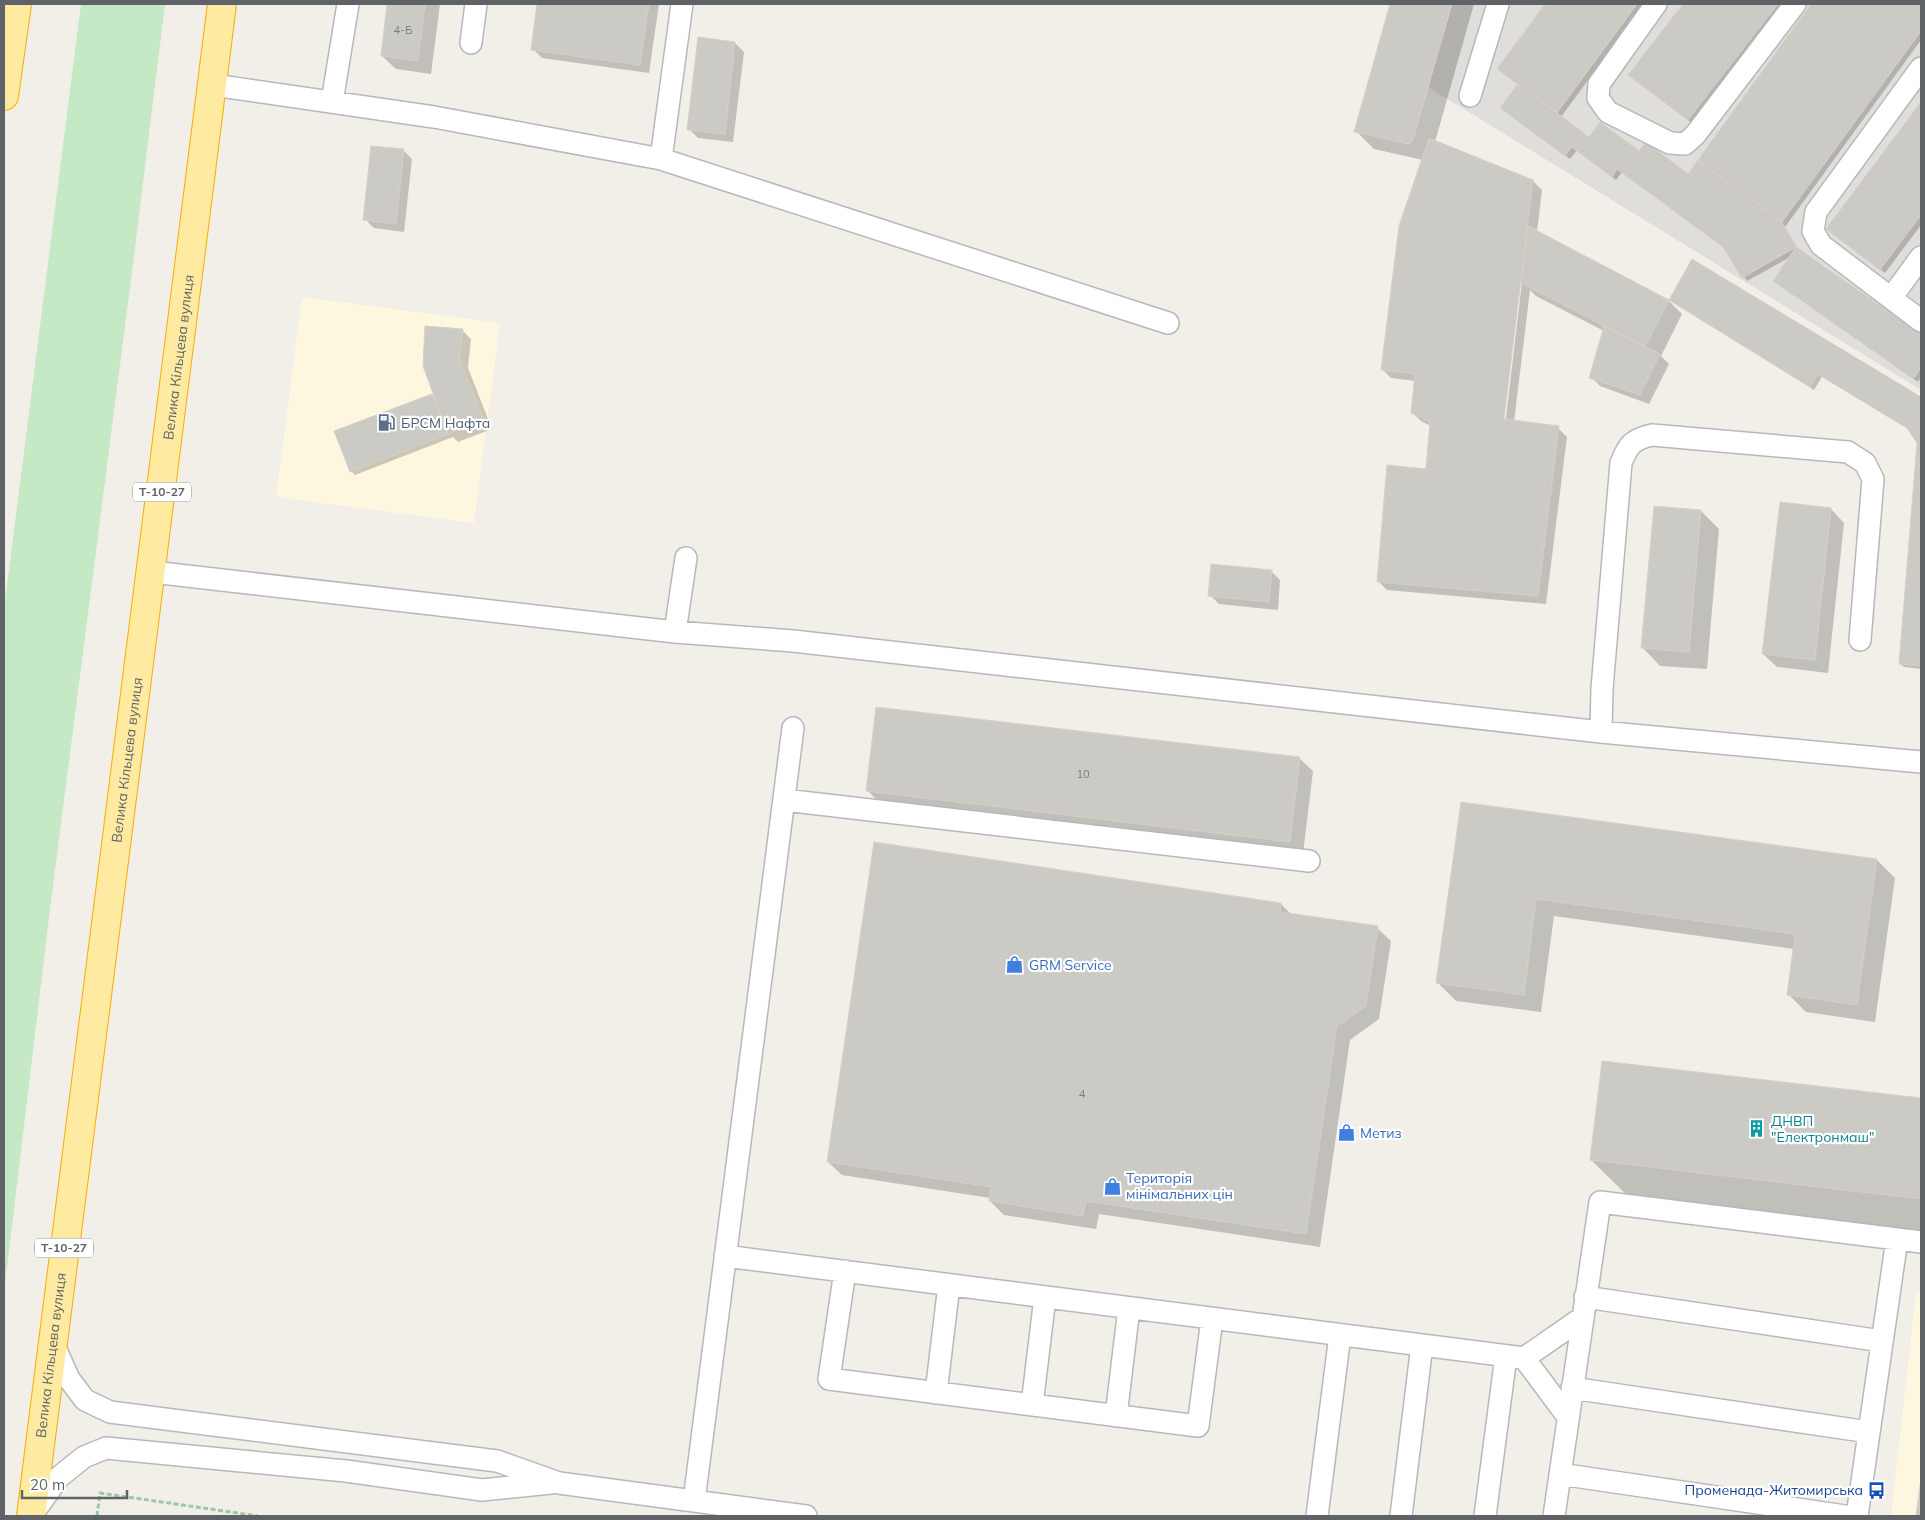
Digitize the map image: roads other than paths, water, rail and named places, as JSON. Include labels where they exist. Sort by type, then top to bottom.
[{"type":"highway","points":[[4,96],[17,4]]},
{"type":"highway","name":"Велика Кільцева вулиця","points":[[31,1516],[152,572],[222,4]]},
{"type":"lane","points":[[332,102],[348,4]]},
{"type":"lane","points":[[471,43],[476,4]]},
{"type":"lane","points":[[661,159],[682,4]]},
{"type":"lane","points":[[1470,96],[1498,4]]},
{"type":"lane","points":[[1656,4],[1599,84],[1598,98],[1608,112],[1670,143],[1685,144],[1695,135],[1796,4]]},
{"type":"lane","points":[[1921,68],[1816,212],[1813,231],[1821,245],[1921,320]]},
{"type":"lane","points":[[213,85],[434,117],[661,159],[1168,323]]},
{"type":"lane","points":[[1890,298],[1921,257]]},
{"type":"lane","points":[[1601,732],[1603,679],[1621,463],[1626,449],[1638,438],[1652,435],[1848,452],[1865,463],[1873,479],[1860,640]]},
{"type":"lane","points":[[675,632],[686,558]]},
{"type":"lane","points":[[152,572],[675,632],[793,641],[1601,732],[1921,762]]},
{"type":"lane","points":[[694,1501],[793,728]]},
{"type":"lane","points":[[784,800],[1310,861]]},
{"type":"lane","points":[[1554,1516],[1600,1202],[1921,1242]]},
{"type":"lane","points":[[1857,1516],[1897,1239]]},
{"type":"lane","points":[[725,1256],[1515,1357],[1582,1318]]},
{"type":"lane","points":[[845,1271],[829,1380],[1198,1426],[1212,1319]]},
{"type":"lane","points":[[936,1393],[949,1285]]},
{"type":"lane","points":[[1585,1297],[1882,1341]]},
{"type":"lane","points":[[1032,1405],[1045,1298]]},
{"type":"lane","points":[[1116,1416],[1129,1308]]},
{"type":"lane","points":[[1317,1516],[1340,1335]]},
{"type":"lane","points":[[52,1341],[69,1379],[85,1400],[110,1412],[496,1461],[559,1482],[806,1516]]},
{"type":"lane","points":[[1401,1516],[1422,1345]]},
{"type":"lane","points":[[1515,1357],[1568,1417]]},
{"type":"lane","points":[[1485,1516],[1515,1357]]},
{"type":"lane","points":[[1572,1388],[1869,1432]]},
{"type":"lane","points":[[31,1516],[59,1477],[84,1457],[106,1448],[346,1471],[482,1490],[559,1482]]},
{"type":"lane","points":[[1560,1474],[1845,1516]]},
{"type":"place","name":"БРСМ Нафта","points":[[387,423]]},
{"type":"place","name":"GRM Service","points":[[1015,965]]},
{"type":"place","name":"ДНВП \"Електронмаш\"","points":[[1757,1129]]},
{"type":"place","name":"Метиз","points":[[1346,1133]]},
{"type":"place","name":"Територія мінімальних цін","points":[[1112,1186]]},
{"type":"place","name":"Променада-Житомирська","points":[[1877,1490]]}]
